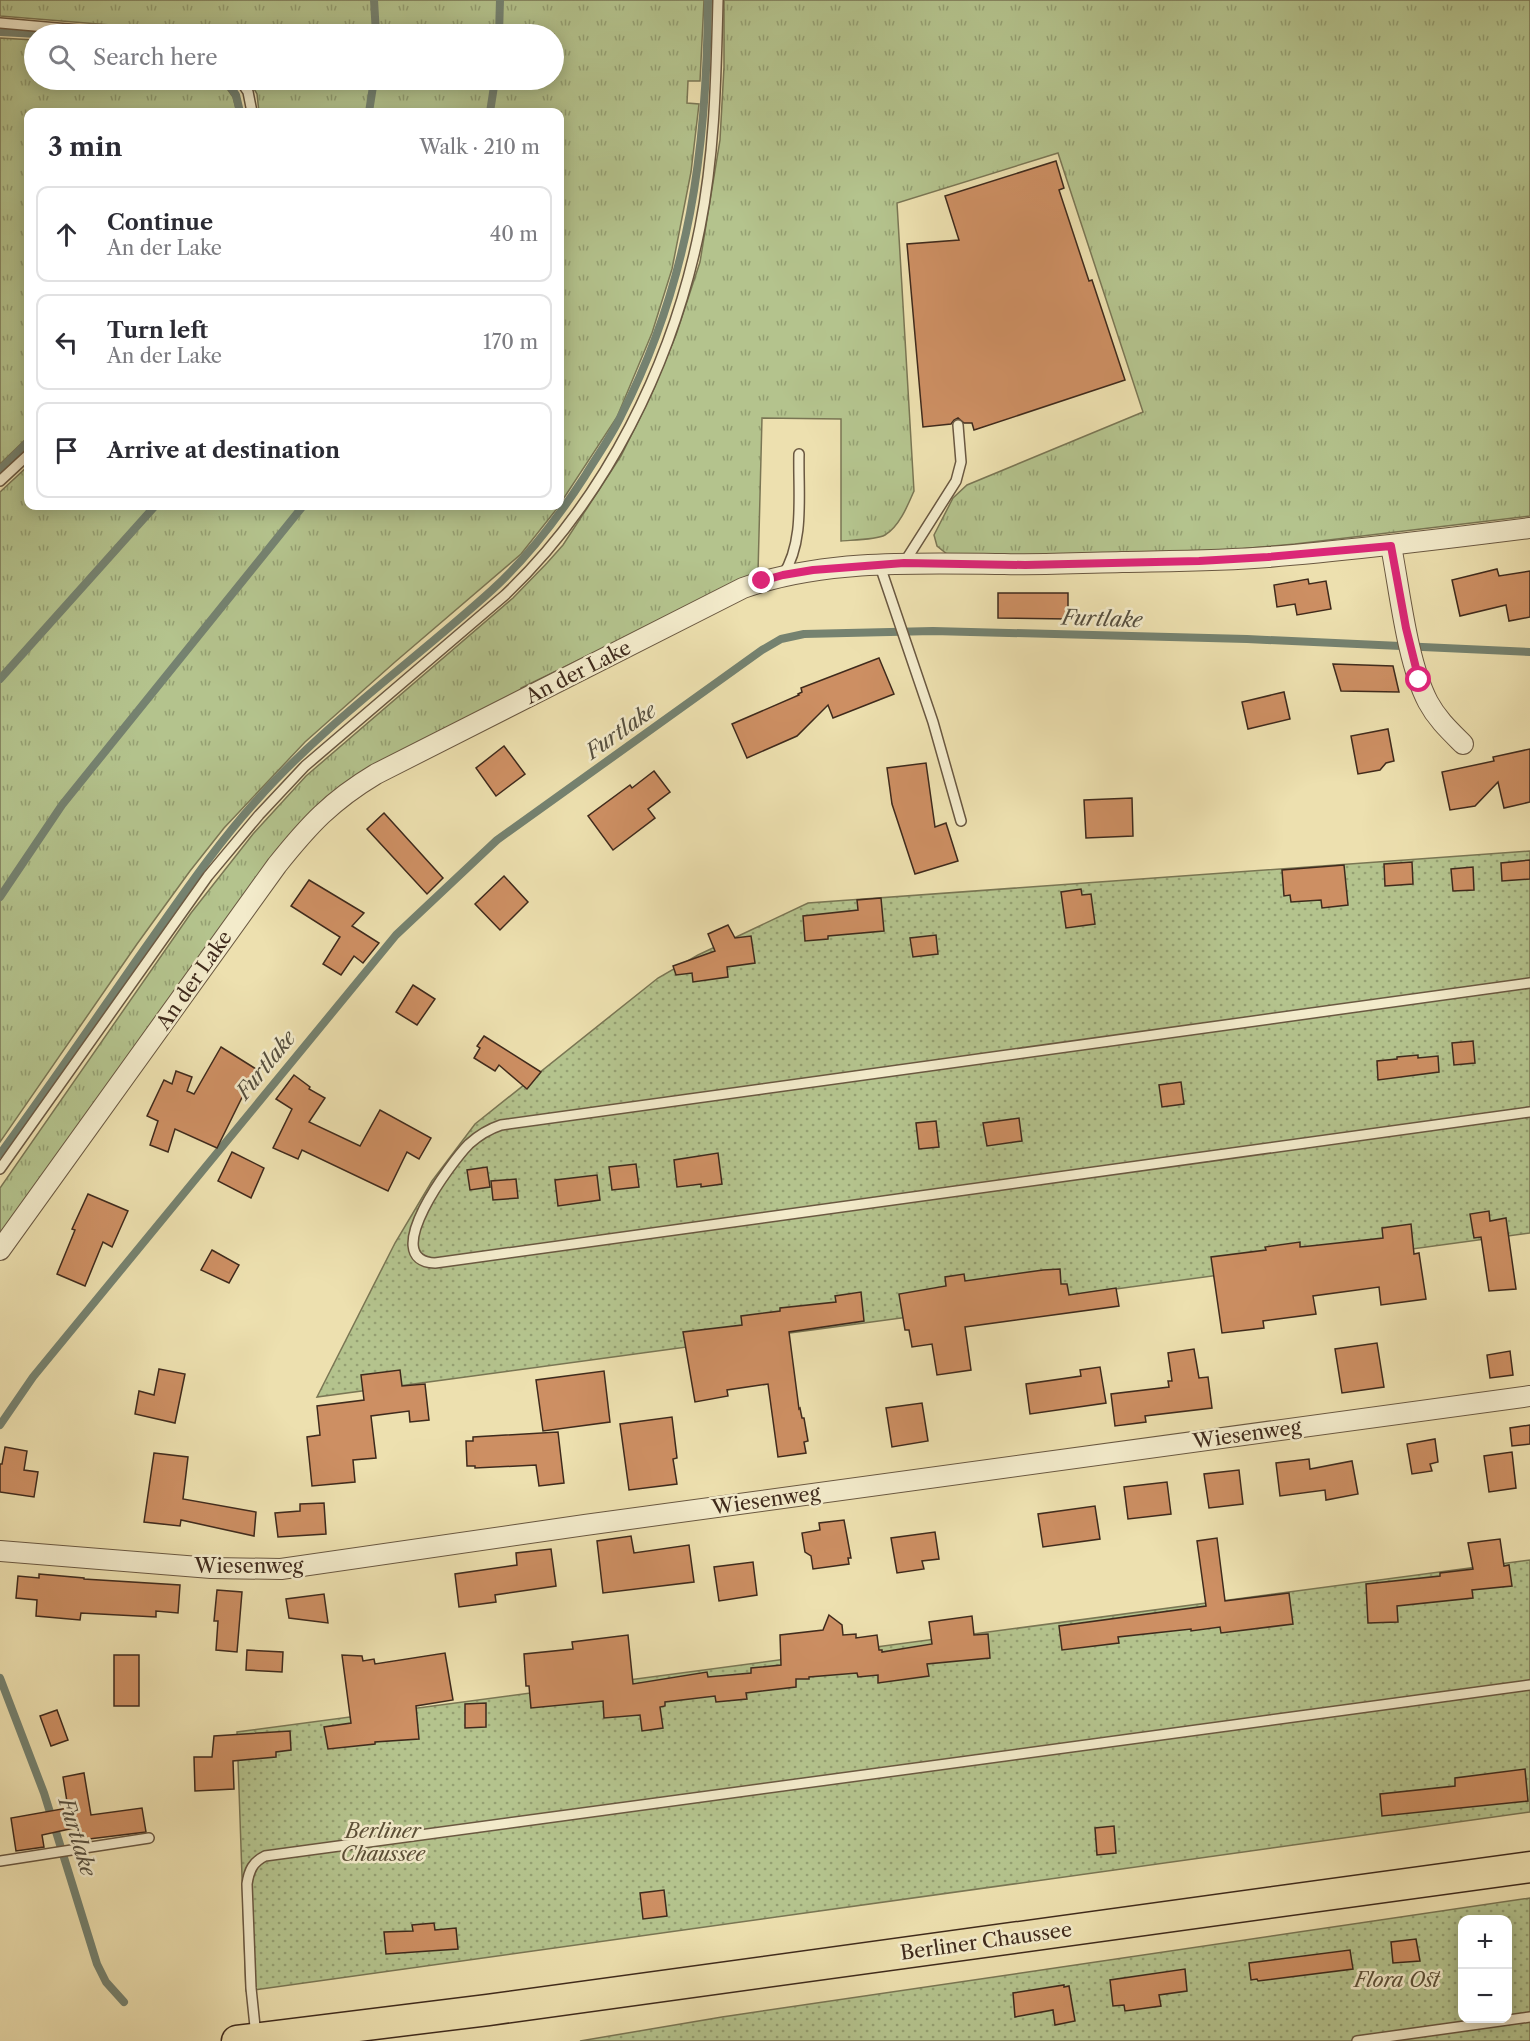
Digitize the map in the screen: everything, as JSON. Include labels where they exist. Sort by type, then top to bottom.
[{"type":"main road","name":"Berliner Chaussee","points":[[250,2040],[442,2016],[1530,1867]]},
{"type":"main road","name":"Berliner Chaussee","points":[[377,2041],[442,2016]]},
{"type":"street","name":"An der Lake","points":[[0,1250],[277,865],[318,816],[337,799],[376,774],[743,588],[783,575],[904,563],[1025,565],[1199,561],[1391,546],[1530,528]]},
{"type":"street","points":[[1391,546],[1406,628],[1422,691],[1443,725],[1463,744]]},
{"type":"street","name":"Wiesenweg","points":[[0,1551],[211,1568],[281,1569],[597,1523],[1530,1396]]},
{"type":"lane","points":[[0,1169],[208,876],[259,815],[305,766],[498,602],[532,570],[570,522],[603,473],[622,441],[659,361],[690,270],[700,226],[712,143],[718,0]]},
{"type":"lane","points":[[0,23],[24,25]]},
{"type":"lane","points":[[247,90],[251,108]]},
{"type":"lane","points":[[904,563],[956,481],[960,462],[958,425]]},
{"type":"lane","points":[[783,575],[791,560],[798,535],[799,454]]},
{"type":"lane","points":[[0,481],[24,459]]},
{"type":"lane","points":[[880,566],[933,722],[961,821]]},
{"type":"lane","points":[[1530,983],[501,1125],[480,1136],[454,1161],[417,1223],[412,1249],[419,1258],[435,1263],[1530,1112]]},
{"type":"lane","points":[[250,2040],[251,1988],[247,1884],[255,1862],[266,1856],[1530,1685]]},
{"type":"lane","points":[[0,1862],[149,1838]]},
{"type":"lane","points":[[1358,2041],[1530,2017]]},
{"type":"green space","points":[[0,0],[704,0],[700,81],[688,81],[687,103],[699,104],[691,172],[672,269],[652,333],[617,417],[564,498],[564,108],[259,108],[255,90],[564,90],[564,24],[98,24],[0,16]]},
{"type":"green space","points":[[724,0],[1530,0],[1530,516],[1295,544],[1196,553],[1003,557],[947,554],[937,546],[934,535],[953,498],[967,485],[1143,412],[1058,153],[897,203],[914,491],[895,527],[881,537],[841,541],[841,419],[762,418],[758,573],[521,688],[519,694],[403,751],[260,874],[0,1237],[0,1188],[191,913],[253,834],[306,776],[513,598],[563,545],[621,456],[652,393],[676,335],[700,262],[720,140],[724,67]]},
{"type":"green space","points":[[0,38],[24,39],[24,90],[228,90],[236,108],[24,108],[24,441],[0,464]]},
{"type":"green space","points":[[24,470],[24,510],[556,510],[521,554],[305,742],[224,828],[137,944],[0,1142],[0,492]]},
{"type":"green space","points":[[1530,851],[1530,1233],[317,1397],[395,1243],[432,1181],[475,1124],[658,978],[698,955],[808,903]]},
{"type":"green space","name":"Berliner Chaussee","points":[[1530,1560],[1530,1812],[246,1991],[237,1732]]},
{"type":"green space","name":"Flora Ost","points":[[1530,1898],[1530,2041],[580,2041],[722,2017]]},
{"type":"building","points":[[1056,161],[1064,188],[1059,190],[1125,380],[974,430],[972,423],[964,423],[958,418],[951,424],[923,427],[907,244],[959,240],[945,196]]},
{"type":"building","points":[[1497,569],[1499,576],[1530,571],[1530,617],[1509,621],[1506,605],[1460,616],[1452,580]]},
{"type":"building","points":[[1308,579],[1309,584],[1326,581],[1331,609],[1297,615],[1295,604],[1277,607],[1274,585]]},
{"type":"building","points":[[998,593],[1068,593],[1068,619],[998,618]]},
{"type":"building","points":[[879,658],[894,694],[833,718],[828,705],[797,736],[747,758],[732,724],[799,695],[802,692],[801,688]]},
{"type":"building","points":[[1333,664],[1393,666],[1399,692],[1341,691]]},
{"type":"building","points":[[1284,692],[1290,719],[1248,729],[1242,702]]},
{"type":"building","points":[[1388,729],[1394,761],[1386,763],[1380,770],[1358,774],[1351,736]]},
{"type":"building","points":[[504,746],[525,774],[496,796],[476,768]]},
{"type":"building","points":[[1530,749],[1530,802],[1504,808],[1498,782],[1475,806],[1450,810],[1442,772],[1494,761],[1493,757]]},
{"type":"building","points":[[926,763],[935,827],[946,823],[958,861],[915,874],[892,804],[887,768]]},
{"type":"building","points":[[654,771],[670,792],[648,809],[655,818],[613,850],[588,816],[630,785],[632,788]]},
{"type":"building","points":[[1132,798],[1133,836],[1086,838],[1084,800]]},
{"type":"building","points":[[384,813],[443,878],[427,894],[367,829]]},
{"type":"building","points":[[1530,860],[1530,879],[1502,881],[1501,863]]},
{"type":"building","points":[[1412,862],[1413,884],[1385,886],[1384,864]]},
{"type":"building","points":[[1344,865],[1348,905],[1322,908],[1321,900],[1291,902],[1290,895],[1284,896],[1282,870]]},
{"type":"building","points":[[1473,867],[1474,890],[1453,891],[1451,869]]},
{"type":"building","points":[[504,876],[528,902],[500,930],[475,904]]},
{"type":"building","points":[[309,880],[364,913],[352,926],[379,943],[363,963],[354,956],[341,975],[323,964],[340,937],[291,906]]},
{"type":"building","points":[[1081,889],[1082,895],[1091,894],[1095,924],[1066,928],[1061,892]]},
{"type":"building","points":[[881,898],[884,931],[828,936],[828,939],[805,941],[803,916],[858,910],[857,900]]},
{"type":"building","points":[[728,925],[735,938],[751,936],[755,963],[727,967],[728,977],[693,982],[692,973],[676,975],[673,966],[715,951],[708,934]]},
{"type":"building","points":[[936,935],[938,954],[913,957],[910,938]]},
{"type":"building","points":[[413,985],[435,999],[417,1025],[396,1012]]},
{"type":"building","points":[[484,1036],[541,1072],[527,1089],[499,1065],[495,1071],[474,1058],[480,1048],[477,1046]]},
{"type":"building","points":[[1473,1041],[1475,1063],[1454,1065],[1452,1043]]},
{"type":"building","points":[[221,1047],[256,1069],[217,1148],[175,1129],[168,1152],[150,1145],[158,1121],[147,1116],[164,1080],[172,1084],[176,1071],[192,1077],[187,1091],[194,1094]]},
{"type":"building","points":[[1418,1055],[1418,1058],[1438,1056],[1439,1072],[1378,1080],[1377,1061]]},
{"type":"building","points":[[294,1075],[310,1087],[309,1089],[325,1098],[309,1122],[360,1146],[380,1110],[431,1138],[419,1159],[407,1152],[388,1191],[302,1150],[298,1159],[273,1148],[292,1109],[276,1099]]},
{"type":"building","points":[[1181,1082],[1184,1104],[1162,1107],[1159,1085]]},
{"type":"building","points":[[1019,1118],[1022,1141],[987,1146],[983,1123]]},
{"type":"building","points":[[936,1121],[939,1147],[919,1149],[916,1123]]},
{"type":"building","points":[[232,1152],[264,1168],[251,1198],[218,1181]]},
{"type":"building","points":[[718,1153],[722,1184],[677,1187],[674,1160]]},
{"type":"building","points":[[636,1164],[639,1187],[612,1190],[609,1167]]},
{"type":"building","points":[[487,1167],[490,1187],[470,1190],[467,1170]]},
{"type":"building","points":[[597,1175],[600,1200],[558,1206],[555,1180]]},
{"type":"building","points":[[516,1179],[518,1198],[493,1200],[491,1181]]},
{"type":"building","points":[[88,1194],[128,1211],[112,1247],[103,1242],[85,1286],[57,1274],[75,1230],[72,1229]]},
{"type":"building","points":[[1489,1211],[1490,1221],[1506,1218],[1516,1289],[1489,1291],[1481,1237],[1474,1238],[1470,1214]]},
{"type":"building","points":[[1411,1224],[1414,1254],[1419,1253],[1426,1299],[1381,1305],[1379,1287],[1313,1296],[1316,1314],[1263,1321],[1264,1328],[1222,1333],[1211,1257],[1266,1250],[1265,1247],[1300,1242],[1300,1247],[1383,1238],[1382,1228]]},
{"type":"building","points":[[212,1250],[239,1265],[229,1283],[201,1270]]},
{"type":"building","points":[[1060,1269],[1061,1284],[1067,1284],[1069,1295],[1116,1288],[1119,1306],[965,1327],[971,1370],[937,1375],[932,1344],[912,1347],[909,1330],[905,1330],[899,1294],[946,1286],[945,1277],[964,1274],[965,1281]]},
{"type":"building","points":[[861,1292],[864,1321],[789,1332],[799,1409],[804,1418],[808,1441],[804,1442],[806,1453],[778,1457],[768,1384],[727,1390],[728,1396],[695,1402],[683,1332],[742,1325],[741,1316],[780,1311],[780,1308],[836,1302],[835,1296]]},
{"type":"building","points":[[1377,1343],[1384,1387],[1342,1393],[1335,1349]]},
{"type":"building","points":[[1194,1349],[1199,1378],[1208,1377],[1212,1408],[1145,1416],[1146,1422],[1115,1426],[1111,1394],[1169,1387],[1168,1381],[1172,1381],[1168,1353]]},
{"type":"building","points":[[1510,1351],[1513,1375],[1490,1378],[1487,1355]]},
{"type":"building","points":[[1100,1367],[1106,1403],[1030,1414],[1026,1384],[1081,1376],[1080,1370]]},
{"type":"building","points":[[159,1369],[185,1374],[175,1423],[135,1414],[139,1391],[154,1395]]},
{"type":"building","points":[[400,1370],[402,1386],[425,1384],[429,1420],[410,1422],[409,1411],[371,1416],[376,1458],[353,1460],[355,1482],[312,1486],[307,1437],[320,1435],[317,1406],[364,1400],[361,1375]]},
{"type":"building","points":[[604,1371],[610,1422],[543,1431],[536,1380]]},
{"type":"building","points":[[922,1403],[928,1441],[892,1447],[886,1408]]},
{"type":"building","points":[[672,1417],[677,1458],[673,1459],[677,1484],[629,1490],[620,1424]]},
{"type":"building","points":[[1530,1425],[1530,1444],[1512,1446],[1510,1428]]},
{"type":"building","points":[[558,1432],[564,1483],[539,1486],[536,1465],[475,1468],[475,1466],[467,1466],[466,1441],[473,1441],[473,1437]]},
{"type":"building","points":[[1435,1439],[1438,1462],[1430,1464],[1432,1471],[1412,1474],[1407,1444]]},
{"type":"building","points":[[5,1447],[27,1451],[24,1470],[38,1472],[34,1497],[0,1492],[0,1464],[2,1464]]},
{"type":"building","points":[[1512,1452],[1516,1488],[1489,1492],[1484,1456]]},
{"type":"building","points":[[154,1453],[188,1457],[183,1499],[256,1512],[254,1536],[181,1520],[180,1526],[144,1522]]},
{"type":"building","points":[[1309,1459],[1310,1469],[1352,1461],[1358,1494],[1326,1500],[1325,1490],[1280,1496],[1276,1463]]},
{"type":"building","points":[[1239,1470],[1243,1504],[1209,1508],[1204,1474]]},
{"type":"building","points":[[1167,1482],[1171,1514],[1128,1519],[1124,1487]]},
{"type":"building","points":[[324,1503],[326,1534],[278,1537],[275,1513],[300,1511],[300,1504]]},
{"type":"building","points":[[1095,1506],[1100,1539],[1043,1547],[1038,1514]]},
{"type":"building","points":[[844,1520],[851,1558],[848,1558],[849,1564],[813,1569],[811,1556],[805,1552],[802,1533],[820,1530],[819,1523]]},
{"type":"building","points":[[935,1532],[939,1559],[922,1561],[924,1569],[897,1573],[891,1538]]},
{"type":"building","points":[[631,1536],[634,1553],[689,1545],[694,1582],[603,1593],[597,1541]]},
{"type":"building","points":[[1217,1538],[1225,1601],[1289,1593],[1293,1624],[1221,1633],[1220,1627],[1118,1637],[1119,1643],[1062,1650],[1059,1626],[1206,1606],[1197,1541]]},
{"type":"building","points":[[1500,1539],[1504,1566],[1509,1565],[1512,1586],[1472,1590],[1473,1598],[1397,1606],[1398,1622],[1368,1623],[1366,1584],[1440,1576],[1440,1573],[1473,1569],[1468,1543]]},
{"type":"building","points":[[551,1549],[556,1586],[495,1595],[496,1602],[459,1607],[455,1574],[517,1565],[516,1553]]},
{"type":"building","points":[[753,1562],[757,1595],[719,1601],[714,1567]]},
{"type":"building","points":[[39,1574],[180,1585],[178,1613],[156,1611],[156,1617],[81,1613],[80,1620],[36,1616],[37,1600],[16,1598],[18,1576],[39,1578]]},
{"type":"building","points":[[217,1590],[242,1592],[237,1652],[216,1650],[218,1621],[214,1621]]},
{"type":"building","points":[[324,1594],[328,1623],[289,1618],[286,1599]]},
{"type":"building","points":[[829,1615],[842,1625],[843,1635],[856,1634],[856,1638],[877,1635],[879,1650],[882,1652],[932,1644],[929,1622],[972,1616],[974,1635],[988,1634],[990,1658],[927,1664],[929,1676],[878,1683],[878,1675],[858,1677],[857,1673],[809,1677],[809,1679],[796,1679],[796,1687],[746,1693],[747,1699],[716,1702],[715,1696],[665,1702],[665,1706],[660,1707],[663,1728],[642,1731],[640,1715],[604,1718],[603,1701],[531,1708],[529,1686],[526,1686],[524,1654],[573,1649],[572,1642],[628,1635],[633,1684],[707,1672],[708,1677],[751,1673],[751,1668],[781,1665],[780,1635],[823,1630]]},
{"type":"building","points":[[247,1650],[283,1652],[282,1672],[246,1670]]},
{"type":"building","points":[[445,1653],[453,1700],[416,1706],[419,1739],[375,1742],[375,1744],[328,1749],[324,1727],[351,1723],[342,1655],[362,1656],[363,1661],[374,1659],[375,1664]]},
{"type":"building","points":[[114,1655],[139,1655],[139,1706],[114,1706]]},
{"type":"building","points":[[486,1703],[486,1727],[465,1728],[465,1704]]},
{"type":"building","points":[[57,1710],[68,1740],[51,1746],[40,1716]]},
{"type":"building","points":[[290,1731],[291,1750],[276,1752],[276,1757],[233,1761],[234,1789],[195,1791],[194,1757],[212,1757],[214,1736]]},
{"type":"building","points":[[1525,1769],[1528,1801],[1382,1816],[1380,1794],[1455,1786],[1455,1778]]},
{"type":"building","points":[[84,1773],[91,1815],[142,1808],[146,1832],[81,1840],[79,1827],[42,1835],[44,1847],[16,1851],[11,1818],[68,1808],[63,1777]]},
{"type":"building","points":[[1114,1826],[1116,1853],[1097,1855],[1095,1828]]},
{"type":"building","points":[[664,1890],[667,1916],[643,1919],[640,1893]]},
{"type":"building","points":[[434,1923],[435,1930],[456,1928],[458,1949],[386,1954],[384,1932],[413,1931],[412,1925]]},
{"type":"building","points":[[1416,1939],[1420,1961],[1393,1963],[1391,1942]]},
{"type":"building","points":[[1350,1950],[1353,1969],[1251,1980],[1249,1963]]},
{"type":"building","points":[[1185,1969],[1187,1991],[1159,1995],[1161,2006],[1125,2011],[1124,2005],[1113,2006],[1110,1980]]},
{"type":"building","points":[[1064,1985],[1064,1987],[1069,1986],[1075,2021],[1055,2025],[1053,2010],[1015,2017],[1013,1993]]},
{"type":"waterway","points":[[374,0],[375,24]]},
{"type":"waterway","points":[[499,24],[500,0]]},
{"type":"waterway","points":[[564,507],[621,416],[645,365],[664,315],[679,264],[690,213],[704,109],[708,0]]},
{"type":"waterway","points":[[0,32],[24,33]]},
{"type":"waterway","points":[[233,90],[239,108]]},
{"type":"waterway","points":[[370,108],[372,90]]},
{"type":"waterway","points":[[491,108],[493,90]]},
{"type":"waterway","points":[[0,470],[24,446]]},
{"type":"waterway","points":[[0,679],[151,510]]},
{"type":"waterway","points":[[0,897],[62,805],[300,510]]},
{"type":"waterway","points":[[0,1154],[209,858],[256,801],[283,772],[341,718],[506,577],[531,550],[562,510]]},
{"type":"waterway","name":"Furtlake","points":[[0,1425],[33,1377],[396,935],[497,840],[762,650],[781,639],[804,634],[933,631],[1247,639],[1530,652]]},
{"type":"waterway","name":"Furtlake","points":[[0,1678],[44,1793],[97,1964],[106,1982],[124,2002]]},
{"type":"route","points":[[762,581],[813,570],[904,563],[1025,565],[1199,561],[1391,546],[1406,628],[1419,680]]}]
